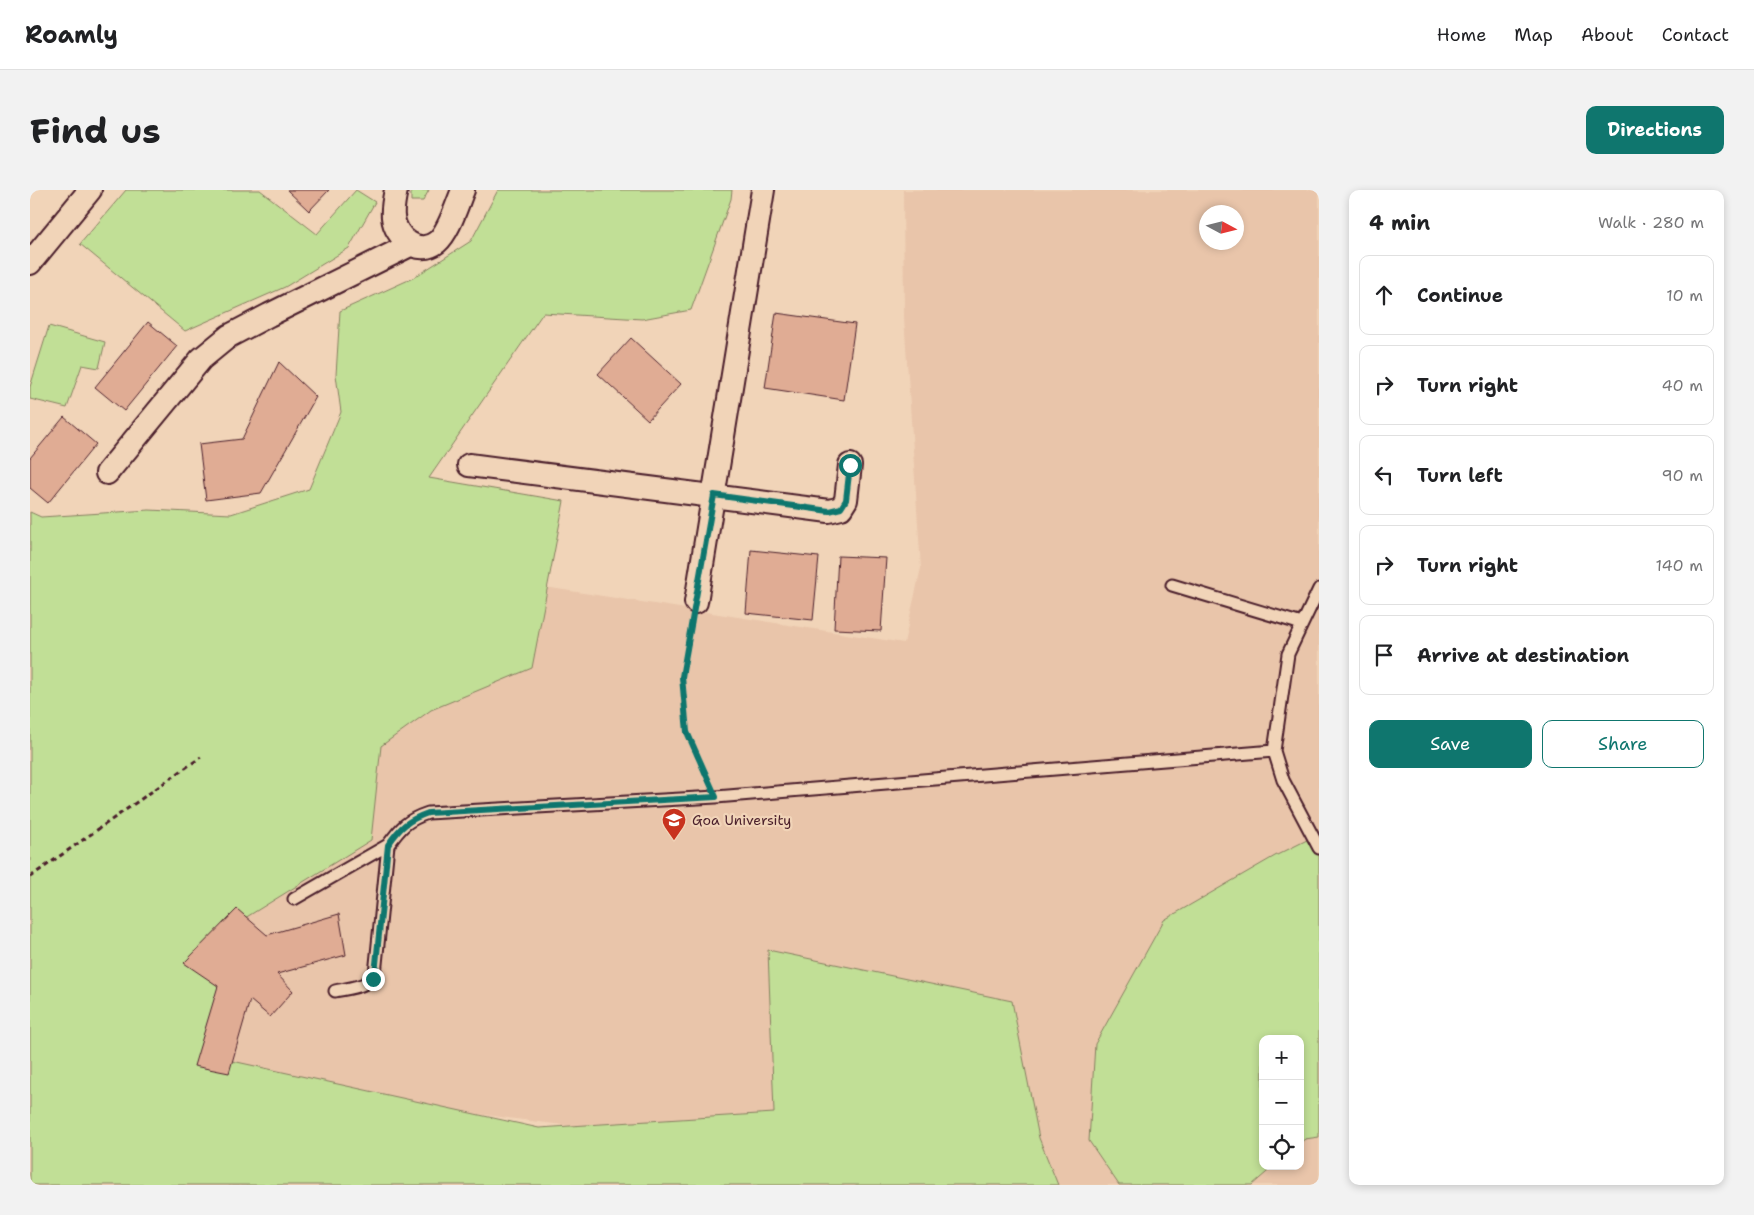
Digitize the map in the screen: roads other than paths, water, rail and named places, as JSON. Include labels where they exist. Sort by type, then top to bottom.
[{"type":"street","points":[[30,263],[90,190]]},
{"type":"street","points":[[396,190],[393,201],[393,218],[398,233],[410,245],[425,248],[437,242],[446,229],[463,190]]},
{"type":"street","points":[[696,602],[763,190]]},
{"type":"street","points":[[107,472],[200,359],[229,336],[410,245]]},
{"type":"street","points":[[469,465],[829,511],[841,508],[846,500],[850,465]]},
{"type":"lane","points":[[1172,585],[1302,624]]},
{"type":"lane","points":[[1319,589],[1288,654],[1274,751],[1283,780],[1319,848]]},
{"type":"lane","points":[[294,899],[388,845],[412,818],[428,813],[716,797],[1274,751]]},
{"type":"lane","points":[[335,991],[368,983],[375,974],[388,845]]},
{"type":"place","name":"Goa University","points":[[674,841]]}]
